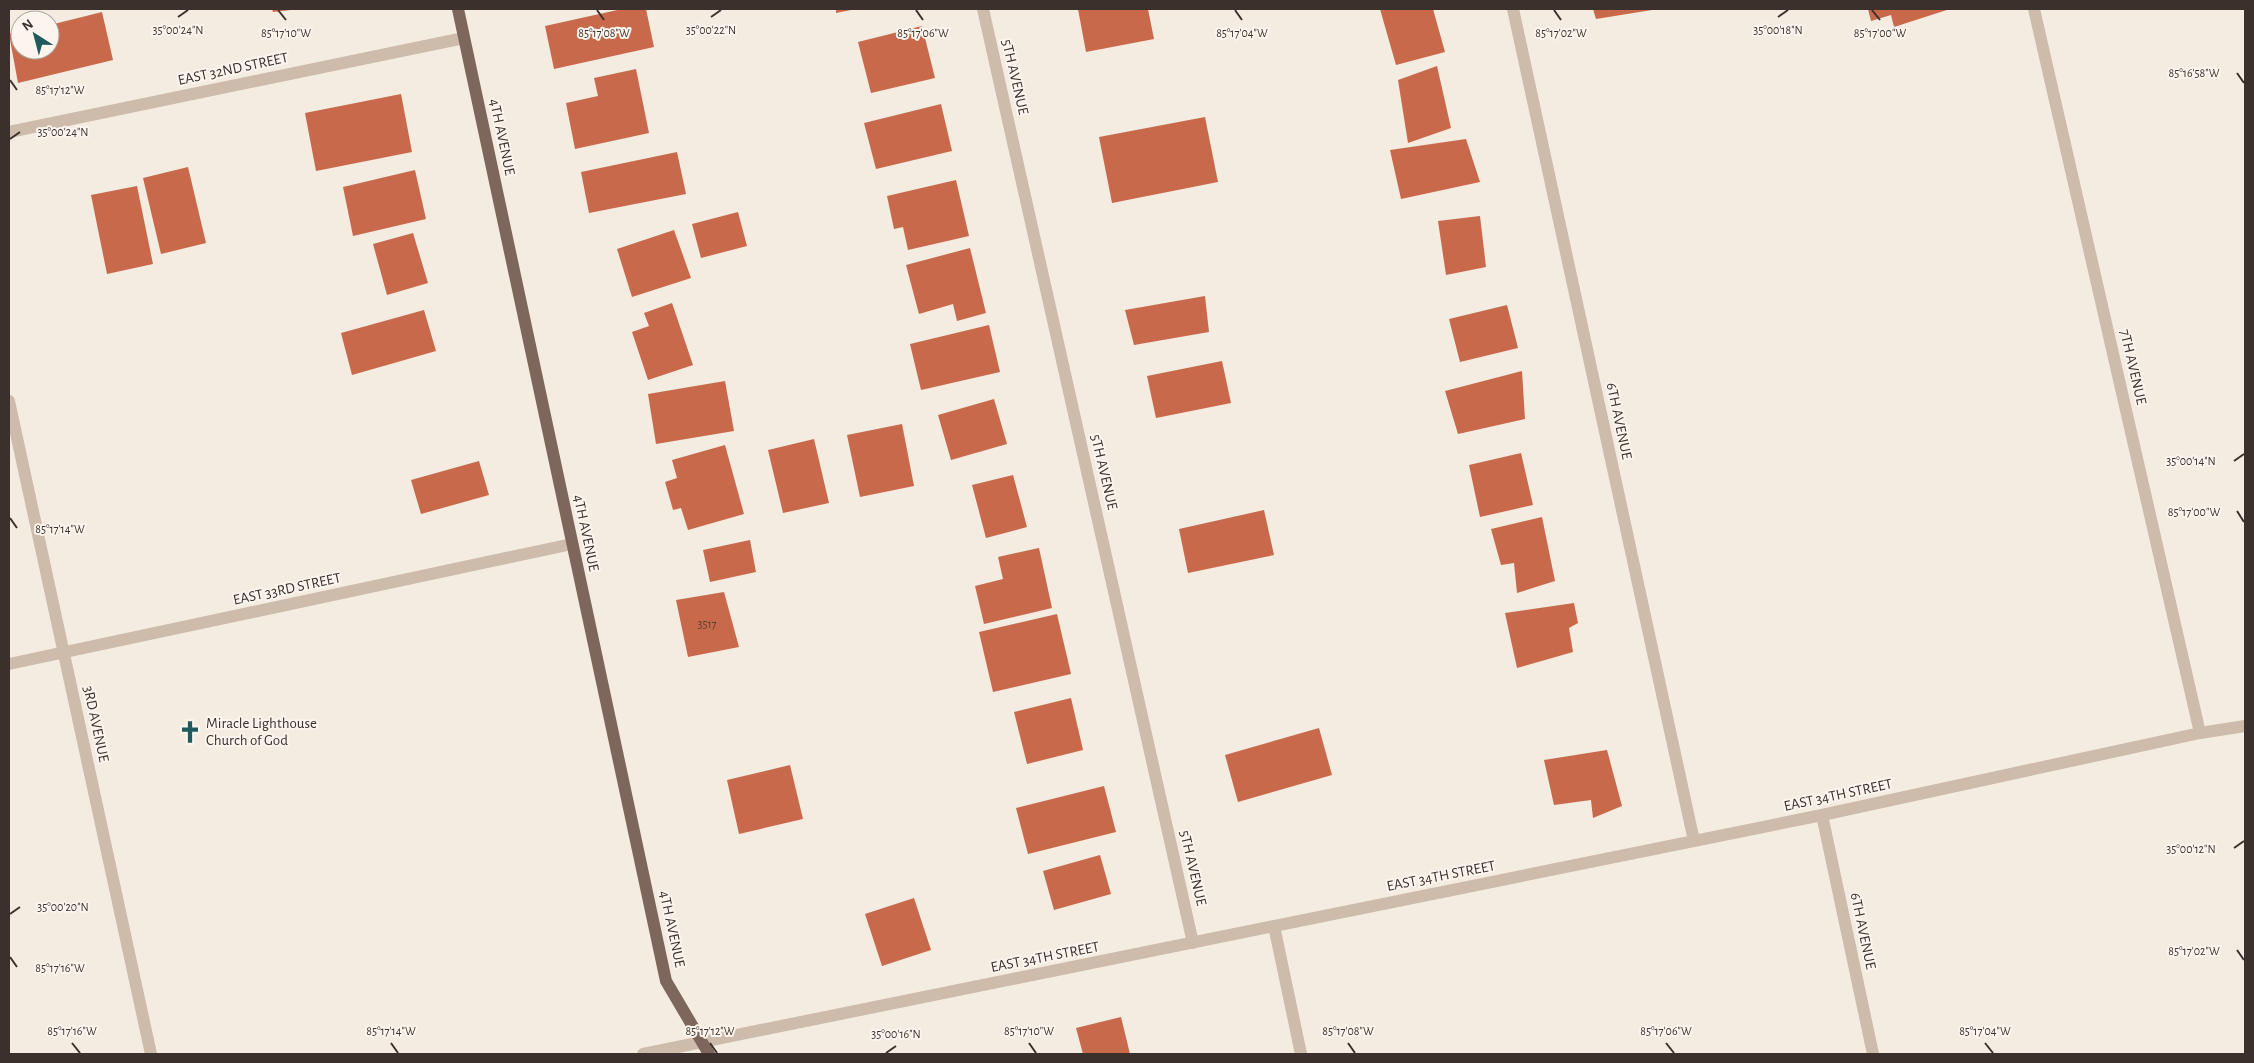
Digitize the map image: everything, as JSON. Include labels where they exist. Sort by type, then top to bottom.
[{"type":"main road","name":"4TH AVENUE","points":[[458,9],[666,980],[700,1042],[709,1054]]},
{"type":"street","name":"5TH AVENUE","points":[[983,9],[1194,943]]},
{"type":"street","name":"6TH AVENUE","points":[[1513,9],[1694,841]]},
{"type":"street","name":"7TH AVENUE","points":[[2034,9],[2200,733]]},
{"type":"street","name":"EAST 32ND STREET","points":[[9,132],[464,38]]},
{"type":"street","name":"3RD AVENUE","points":[[9,401],[151,1054]]},
{"type":"street","name":"EAST 33RD STREET","points":[[9,664],[572,544]]},
{"type":"street","name":"EAST 34TH STREET","points":[[643,1054],[1822,815],[2200,733],[2245,726]]},
{"type":"street","name":"6TH AVENUE","points":[[1822,815],[1873,1054]]},
{"type":"street","points":[[1274,926],[1301,1054]]},
{"type":"building","points":[[272,9],[291,9],[291,10],[273,12]]},
{"type":"building","points":[[622,9],[646,9],[654,47],[554,69],[545,26]]},
{"type":"building","points":[[836,9],[851,9],[851,10],[836,13]]},
{"type":"building","points":[[1078,9],[1148,9],[1154,39],[1086,52]]},
{"type":"building","points":[[1380,9],[1433,9],[1445,52],[1396,65]]},
{"type":"building","points":[[1593,9],[1652,9],[1652,10],[1596,19]]},
{"type":"building","points":[[1868,9],[1950,9],[1894,27],[1891,15],[1871,21]]},
{"type":"building","points":[[102,12],[113,60],[18,83],[14,60],[60,60],[60,22]]},
{"type":"building","points":[[922,26],[935,78],[871,93],[858,42]]},
{"type":"building","points":[[1437,66],[1451,128],[1408,143],[1398,80]]},
{"type":"building","points":[[636,69],[649,133],[575,149],[566,103],[598,96],[594,78]]},
{"type":"building","points":[[401,94],[412,152],[316,171],[305,113]]},
{"type":"building","points":[[941,104],[952,151],[876,169],[864,123]]},
{"type":"building","points":[[1205,117],[1218,182],[1112,203],[1099,137]]},
{"type":"building","points":[[1466,139],[1480,182],[1401,199],[1390,150]]},
{"type":"building","points":[[677,152],[686,194],[589,213],[581,172]]},
{"type":"building","points":[[188,167],[206,243],[161,254],[143,178]]},
{"type":"building","points":[[415,170],[426,219],[353,236],[343,187]]},
{"type":"building","points":[[956,180],[969,236],[908,250],[903,227],[894,229],[887,196]]},
{"type":"building","points":[[137,186],[153,264],[107,274],[91,195]]},
{"type":"building","points":[[738,212],[747,246],[701,258],[692,224]]},
{"type":"building","points":[[1480,216],[1486,267],[1446,275],[1438,221]]},
{"type":"building","points":[[674,230],[691,278],[632,297],[617,249]]},
{"type":"building","points":[[413,233],[428,283],[387,295],[373,244]]},
{"type":"building","points":[[970,248],[986,313],[957,321],[953,304],[919,314],[906,265]]},
{"type":"building","points":[[1205,296],[1209,332],[1134,345],[1125,310]]},
{"type":"building","points":[[672,303],[693,365],[648,380],[632,332],[649,326],[644,313]]},
{"type":"building","points":[[1507,305],[1518,348],[1460,362],[1449,319]]},
{"type":"building","points":[[424,310],[436,351],[352,375],[341,333]]},
{"type":"building","points":[[989,325],[1000,372],[921,390],[910,344]]},
{"type":"building","points":[[1222,361],[1231,403],[1156,418],[1147,376]]},
{"type":"building","points":[[1522,371],[1525,419],[1458,434],[1445,391]]},
{"type":"building","points":[[725,381],[734,431],[656,444],[648,394]]},
{"type":"building","points":[[994,399],[1007,444],[951,460],[938,415]]},
{"type":"building","points":[[902,424],[914,486],[860,497],[847,435]]},
{"type":"building","points":[[814,439],[829,503],[783,513],[768,450]]},
{"type":"building","points":[[725,445],[744,514],[688,530],[681,508],[673,510],[665,482],[677,478],[672,460]]},
{"type":"building","points":[[1521,453],[1533,505],[1480,517],[1469,465]]},
{"type":"building","points":[[479,461],[489,495],[421,514],[411,480]]},
{"type":"building","points":[[1013,475],[1027,527],[986,538],[972,485]]},
{"type":"building","points":[[1264,510],[1274,555],[1188,573],[1179,529]]},
{"type":"building","points":[[1542,517],[1555,581],[1517,593],[1514,563],[1501,565],[1491,529]]},
{"type":"building","points":[[750,540],[756,572],[710,582],[703,550]]},
{"type":"building","points":[[1039,548],[1052,608],[984,624],[975,586],[1003,579],[998,557]]},
{"type":"building","points":[[724,592],[739,647],[688,657],[676,600]]},
{"type":"building","points":[[1574,603],[1578,623],[1569,628],[1573,652],[1517,668],[1505,613]]},
{"type":"building","points":[[1057,614],[1071,674],[993,692],[979,632]]},
{"type":"building","points":[[1071,698],[1083,750],[1027,764],[1014,712]]},
{"type":"building","points":[[1319,728],[1332,775],[1238,802],[1225,755]]},
{"type":"building","points":[[1607,750],[1622,806],[1593,818],[1591,800],[1554,805],[1544,760]]},
{"type":"building","points":[[790,765],[803,819],[739,834],[727,780]]},
{"type":"building","points":[[1104,786],[1116,832],[1028,854],[1016,808]]},
{"type":"building","points":[[1100,855],[1111,894],[1054,910],[1043,871]]},
{"type":"building","points":[[914,898],[931,950],[882,966],[865,914]]},
{"type":"building","points":[[1121,1017],[1130,1054],[1083,1054],[1076,1028]]},
{"type":"place","name":"Miracle Lighthouse Church of God","points":[[190,732]]}]
